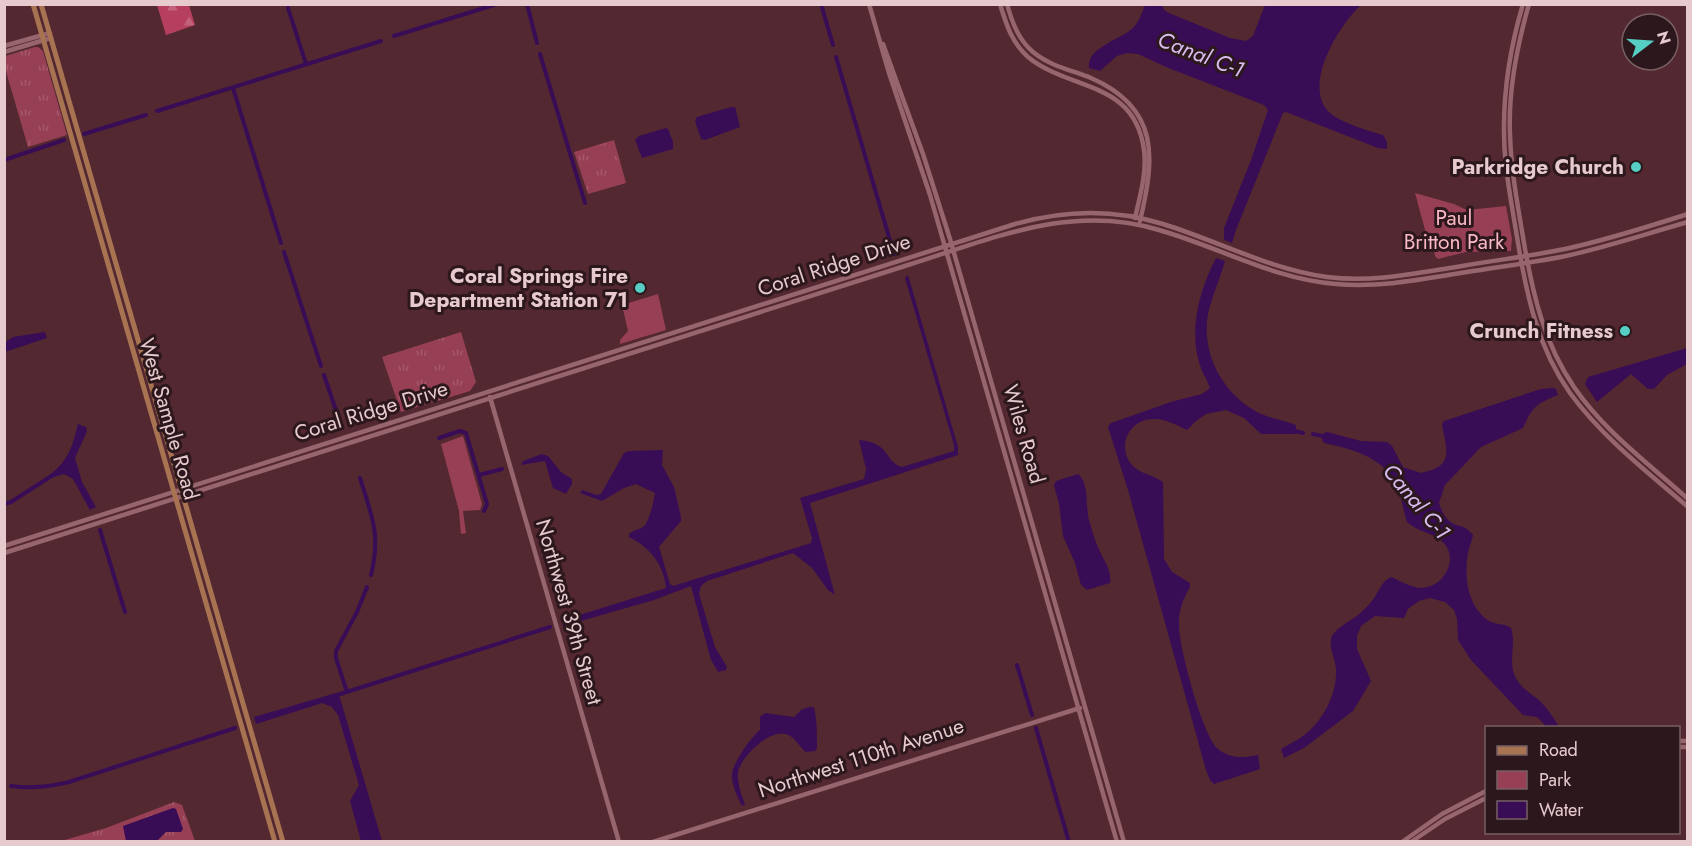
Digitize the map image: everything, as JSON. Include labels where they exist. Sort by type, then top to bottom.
[{"type":"main road","name":"West Sample Road","points":[[33,4],[275,842]]},
{"type":"main road","name":"West Sample Road","points":[[41,4],[283,842]]},
{"type":"main road","name":"Wiles Road","points":[[869,4],[889,73],[930,195],[1117,842]]},
{"type":"main road","points":[[1000,4],[1013,38],[1028,57],[1054,71],[1104,91],[1122,105],[1134,121],[1140,133],[1145,158],[1137,224]]},
{"type":"main road","points":[[1007,4],[1014,27],[1033,52],[1052,64],[1098,82],[1120,96],[1138,116],[1146,130],[1150,155],[1149,180],[1138,218]]},
{"type":"main road","points":[[1523,4],[1513,38],[1504,110],[1506,166],[1530,308],[1540,337],[1570,392],[1600,428],[1688,507]]},
{"type":"main road","points":[[1523,256],[1510,135],[1514,67],[1529,4]]},
{"type":"main road","points":[[4,52],[50,35]]},
{"type":"main road","points":[[4,46],[42,38]]},
{"type":"main road","name":"Wiles Road","points":[[880,39],[915,132],[952,244],[1124,842]]},
{"type":"main road","name":"Coral Ridge Drive","points":[[4,546],[389,430],[489,395],[1025,221],[1056,215],[1094,213],[1138,218],[1169,226],[1279,267],[1339,278],[1389,278],[1590,243],[1688,214]]},
{"type":"main road","name":"Coral Ridge Drive","points":[[181,492],[398,420],[489,395],[1021,229],[1052,223],[1091,219],[1137,224],[1281,274],[1332,284],[1391,284],[1562,256],[1614,244],[1688,222]]},
{"type":"main road","points":[[1524,262],[1544,331],[1574,387],[1600,420],[1688,499]]},
{"type":"main road","name":"Northwest 39th Street","points":[[489,395],[619,842]]},
{"type":"main road","points":[[389,430],[398,420]]},
{"type":"main road","name":"Coral Ridge Drive","points":[[4,553],[174,494]]},
{"type":"main road","points":[[1056,631],[1065,637]]},
{"type":"main road","name":"Northwest 110th Avenue","points":[[653,842],[1085,705]]},
{"type":"main road","points":[[1402,842],[1442,814],[1485,792]]},
{"type":"main road","points":[[1412,842],[1445,819],[1485,799]]},
{"type":"green space","points":[[157,5],[189,5],[195,25],[166,35]]},
{"type":"green space","points":[[35,47],[43,51],[67,135],[28,147],[5,68],[5,56]]},
{"type":"green space","points":[[614,140],[626,183],[588,194],[574,152]]},
{"type":"green space","name":"Paul Britton Park","points":[[1415,193],[1467,210],[1506,206],[1512,239],[1511,251],[1466,252],[1438,259],[1435,256],[1432,241],[1428,241]]},
{"type":"green space","points":[[658,294],[666,330],[620,344],[620,340],[628,331],[622,305]]},
{"type":"green space","points":[[461,332],[476,382],[470,391],[401,412],[382,357]]},
{"type":"green space","points":[[463,436],[482,504],[480,510],[463,511],[466,533],[461,534],[459,511],[441,444]]},
{"type":"green space","points":[[174,802],[182,805],[195,841],[58,842],[106,828]]},
{"type":"water","points":[[1145,5],[1162,5],[1169,13],[1230,38],[1246,41],[1253,36],[1265,5],[1361,5],[1343,26],[1327,55],[1320,86],[1321,100],[1328,111],[1339,119],[1383,135],[1387,142],[1387,149],[1378,148],[1286,112],[1283,113],[1232,243],[1224,240],[1224,228],[1268,110],[1264,105],[1138,54],[1127,53],[1117,56],[1100,71],[1089,68],[1093,54],[1134,27]]},
{"type":"water","points":[[735,107],[740,127],[705,140],[701,139],[695,121],[697,117]]},
{"type":"water","points":[[666,128],[673,142],[673,149],[642,158],[635,140],[639,136]]},
{"type":"water","points":[[1216,258],[1225,261],[1208,314],[1207,329],[1211,357],[1217,371],[1224,383],[1245,404],[1257,412],[1296,425],[1296,434],[1261,434],[1244,418],[1226,410],[1206,414],[1187,430],[1160,419],[1139,422],[1128,433],[1125,448],[1134,467],[1163,482],[1164,559],[1172,572],[1190,583],[1180,611],[1180,637],[1187,671],[1206,728],[1218,749],[1227,755],[1248,757],[1258,755],[1260,769],[1214,784],[1206,770],[1128,490],[1108,427],[1111,423],[1174,401],[1202,394],[1210,388],[1199,362],[1195,335],[1201,295]]},
{"type":"water","points":[[908,275],[958,447],[958,455],[810,503],[835,595],[828,590],[812,568],[793,553],[707,581],[701,586],[699,594],[715,647],[727,667],[726,670],[718,672],[711,660],[691,586],[654,600],[563,626],[562,622],[570,618],[666,588],[662,571],[654,557],[629,537],[629,534],[645,525],[655,493],[636,484],[602,501],[580,493],[582,490],[596,495],[601,494],[624,453],[663,450],[662,465],[674,487],[681,517],[681,521],[659,547],[670,584],[673,586],[811,543],[812,538],[800,498],[864,479],[866,469],[859,440],[882,448],[892,461],[902,467],[954,451],[905,278]]},
{"type":"water","points":[[45,332],[47,338],[5,352],[5,342],[13,337]]},
{"type":"water","points":[[1687,348],[1687,364],[1667,375],[1654,389],[1648,389],[1631,374],[1597,402],[1585,384],[1588,377]]},
{"type":"water","points":[[1541,389],[1556,389],[1558,395],[1536,407],[1523,428],[1481,447],[1445,485],[1439,503],[1451,523],[1469,530],[1473,535],[1466,572],[1469,590],[1476,607],[1489,621],[1511,628],[1513,668],[1516,679],[1543,704],[1558,726],[1546,726],[1537,717],[1523,715],[1471,660],[1458,640],[1454,610],[1445,602],[1430,598],[1419,601],[1408,609],[1404,618],[1375,616],[1361,626],[1357,636],[1357,649],[1371,681],[1353,711],[1304,748],[1284,758],[1281,749],[1309,731],[1330,702],[1336,678],[1332,635],[1365,609],[1391,577],[1414,587],[1430,587],[1446,572],[1450,557],[1444,543],[1407,522],[1397,486],[1385,468],[1367,456],[1324,443],[1322,440],[1324,433],[1361,441],[1387,442],[1392,446],[1403,467],[1421,473],[1440,466],[1444,461],[1446,449],[1442,424],[1444,421]]},
{"type":"water","points":[[78,424],[86,427],[87,431],[75,458],[82,482],[96,507],[90,510],[73,479],[64,474],[51,478],[50,475],[62,464],[69,452]]},
{"type":"water","points":[[542,454],[548,456],[561,472],[572,479],[572,484],[566,494],[553,488],[545,461],[521,465],[523,461]]},
{"type":"water","points":[[1078,474],[1084,483],[1094,537],[1110,578],[1110,583],[1087,590],[1081,585],[1075,563],[1063,536],[1054,485],[1056,481]]},
{"type":"water","points":[[336,693],[340,698],[382,841],[361,841],[350,801],[359,785],[338,715],[332,707],[322,703],[256,724],[254,717]]},
{"type":"water","points":[[814,707],[816,717],[817,748],[815,751],[806,752],[786,734],[772,736],[757,745],[744,759],[738,772],[745,804],[742,806],[732,778],[733,769],[743,750],[760,730],[760,717],[765,713],[794,717],[801,710]]},
{"type":"water","points":[[173,808],[176,809],[183,829],[181,832],[166,832],[157,841],[126,841],[123,826]]},
{"type":"waterway","points":[[394,36],[497,4]]},
{"type":"waterway","points":[[527,4],[537,43]]},
{"type":"waterway","points":[[821,4],[833,45]]},
{"type":"waterway","points":[[288,8],[306,64]]},
{"type":"waterway","points":[[157,111],[381,41]]},
{"type":"waterway","points":[[540,54],[585,203]]},
{"type":"waterway","points":[[836,57],[894,254]]},
{"type":"waterway","points":[[233,88],[281,243]]},
{"type":"waterway","points":[[84,134],[146,115]]},
{"type":"waterway","points":[[4,160],[64,140]]},
{"type":"waterway","points":[[284,252],[321,366]]},
{"type":"waterway","points":[[324,375],[342,428]]},
{"type":"waterway","name":"Canal C-1","points":[[1291,430],[1303,433]]},
{"type":"waterway","points":[[439,438],[460,431],[466,433],[487,504],[484,511]]},
{"type":"waterway","name":"Canal C-1","points":[[1313,434],[1327,437]]},
{"type":"waterway","points":[[479,475],[502,469]]},
{"type":"waterway","points":[[4,504],[11,502],[53,475]]},
{"type":"waterway","points":[[360,478],[374,526],[375,548],[371,575]]},
{"type":"waterway","points":[[100,530],[125,612]]},
{"type":"waterway","points":[[347,692],[336,658],[336,651],[357,612],[367,587]]},
{"type":"waterway","points":[[334,696],[550,627]]},
{"type":"waterway","points":[[1017,665],[1032,715]]},
{"type":"waterway","points":[[11,786],[40,787],[69,782],[235,728]]},
{"type":"waterway","points":[[1036,728],[1069,842]]},
{"type":"place","name":"Parkridge Church","points":[[1636,167]]},
{"type":"place","name":"Coral Springs Fire Department Station 71","points":[[640,288]]},
{"type":"place","name":"Crunch Fitness","points":[[1625,331]]}]
